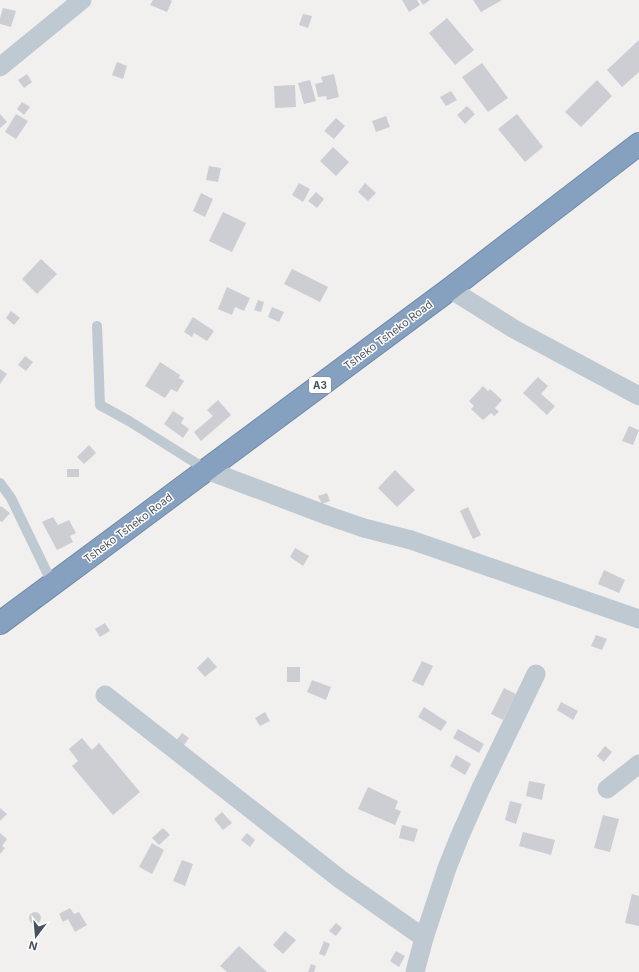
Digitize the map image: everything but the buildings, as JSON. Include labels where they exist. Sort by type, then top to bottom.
[{"type":"highway","name":"Tsheko Tsheko Road","points":[[0,623],[637,149]]},
{"type":"street","points":[[0,67],[82,0]]},
{"type":"street","points":[[450,289],[514,329],[639,396]]},
{"type":"street","points":[[207,470],[329,516],[364,528],[411,540],[639,619]]},
{"type":"street","points":[[415,972],[424,938],[447,868],[459,838],[481,788],[536,674]]},
{"type":"street","points":[[105,695],[340,879],[424,938]]},
{"type":"street","points":[[607,789],[639,764]]},
{"type":"lane","points":[[97,326],[100,405],[129,421],[207,470]]},
{"type":"lane","points":[[0,482],[11,498],[53,585]]}]
